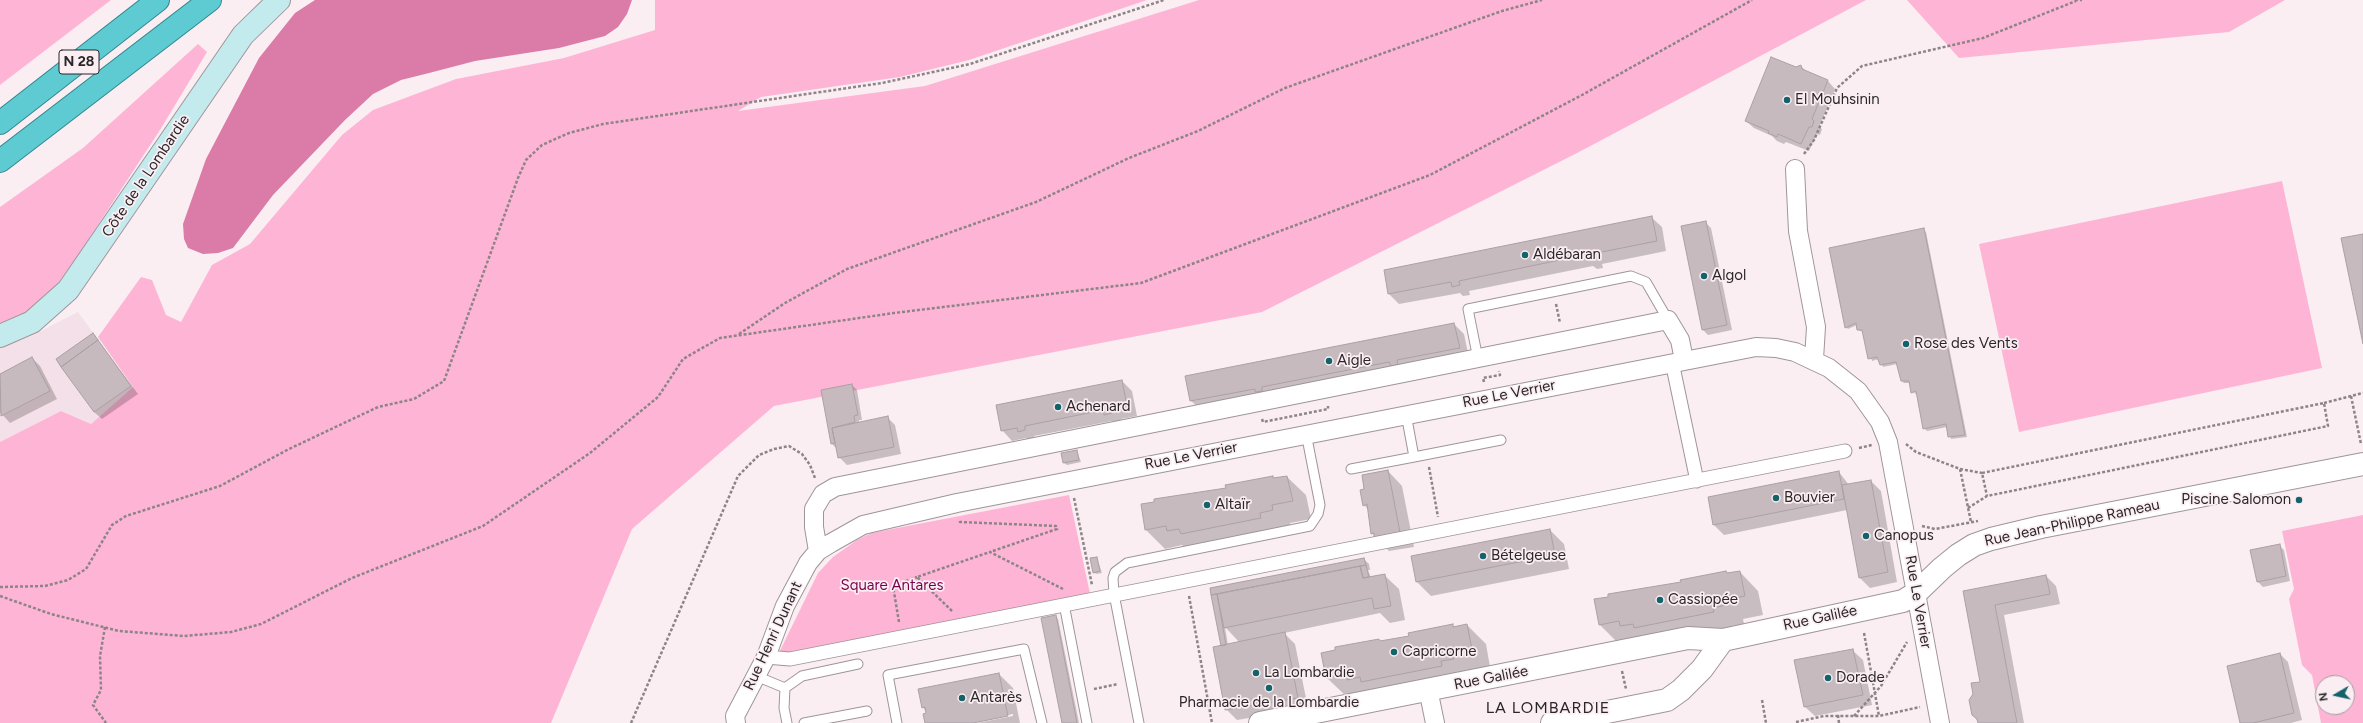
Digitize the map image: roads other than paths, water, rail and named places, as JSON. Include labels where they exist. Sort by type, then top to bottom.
[{"type":"highway","name":"N 28","points":[[0,123],[158,0]]},
{"type":"highway","name":"N 28","points":[[0,161],[210,0]]},
{"type":"main road","name":"Côte de la Lombardie","points":[[0,336],[32,322],[68,290],[243,35],[278,0]]},
{"type":"street","points":[[1795,169],[1798,231],[1816,327],[1814,359]]},
{"type":"street","points":[[818,551],[814,527],[814,509],[823,494],[835,487],[1668,320],[1680,340],[1678,361],[1697,481]]},
{"type":"street","name":"Rue Le Verrier","points":[[818,551],[863,525],[957,503],[1678,361],[1756,347],[1776,348],[1814,359],[1843,377],[1858,391],[1880,422],[1888,442],[1940,723]]},
{"type":"street","points":[[766,657],[790,658],[1844,451]]},
{"type":"street","name":"Rue Jean-Philippe Rameau","points":[[1916,593],[1958,555],[1974,545],[1990,539],[2040,526],[2362,454]]},
{"type":"street","name":"Rue Henri Dunant","points":[[736,723],[735,716],[766,657],[788,600],[800,577],[818,551]]},
{"type":"street","name":"Rue Galilée","points":[[1260,723],[1688,638],[1723,640],[1903,601],[1916,593]]},
{"type":"street","points":[[1552,723],[1668,700],[1682,690],[1702,669],[1723,640]]},
{"type":"street","points":[[1428,689],[1435,723]]},
{"type":"lane","points":[[1478,359],[1468,309],[1554,291],[1631,276],[1638,277],[1646,282],[1668,320]]},
{"type":"lane","points":[[1406,414],[1414,457]]},
{"type":"lane","points":[[1139,723],[1114,594],[1113,578],[1115,572],[1127,563],[1310,526],[1318,514],[1320,505],[1306,434]]},
{"type":"lane","points":[[1351,469],[1501,440]]},
{"type":"lane","points":[[1064,604],[1088,723]]},
{"type":"lane","points":[[897,723],[888,675],[1024,649],[1042,723]]},
{"type":"lane","points":[[785,688],[802,676],[858,664]]},
{"type":"lane","points":[[756,676],[785,688]]},
{"type":"lane","points":[[785,688],[784,708],[787,723]]},
{"type":"lane","points":[[804,723],[867,711]]},
{"type":"place","name":"El Mouhsinin","points":[[1787,100]]},
{"type":"place","name":"Aldébaran","points":[[1525,255]]},
{"type":"place","name":"Algol","points":[[1704,276]]},
{"type":"place","name":"Rose des Vents","points":[[1906,344]]},
{"type":"place","name":"Aigle","points":[[1329,361]]},
{"type":"place","name":"Achenard","points":[[1058,407]]},
{"type":"place","name":"Bouvier","points":[[1776,498]]},
{"type":"place","name":"Piscine Salomon","points":[[2299,500]]},
{"type":"place","name":"Altaïr","points":[[1207,505]]},
{"type":"place","name":"Canopus","points":[[1866,536]]},
{"type":"place","name":"Bételgeuse","points":[[1483,556]]},
{"type":"place","name":"Cassiopée","points":[[1660,600]]},
{"type":"place","name":"Capricorne","points":[[1394,652]]},
{"type":"place","name":"La Lombardie","points":[[1256,673]]},
{"type":"place","name":"Dorade","points":[[1828,678]]},
{"type":"place","name":"Pharmacie de la Lombardie","points":[[1269,688]]},
{"type":"place","name":"Antarès","points":[[962,698]]},
{"type":"district","name":"LA LOMBARDIE","points":[[1548,708]]},
{"type":"park label","name":"Square Antares","points":[[892,586]]}]
